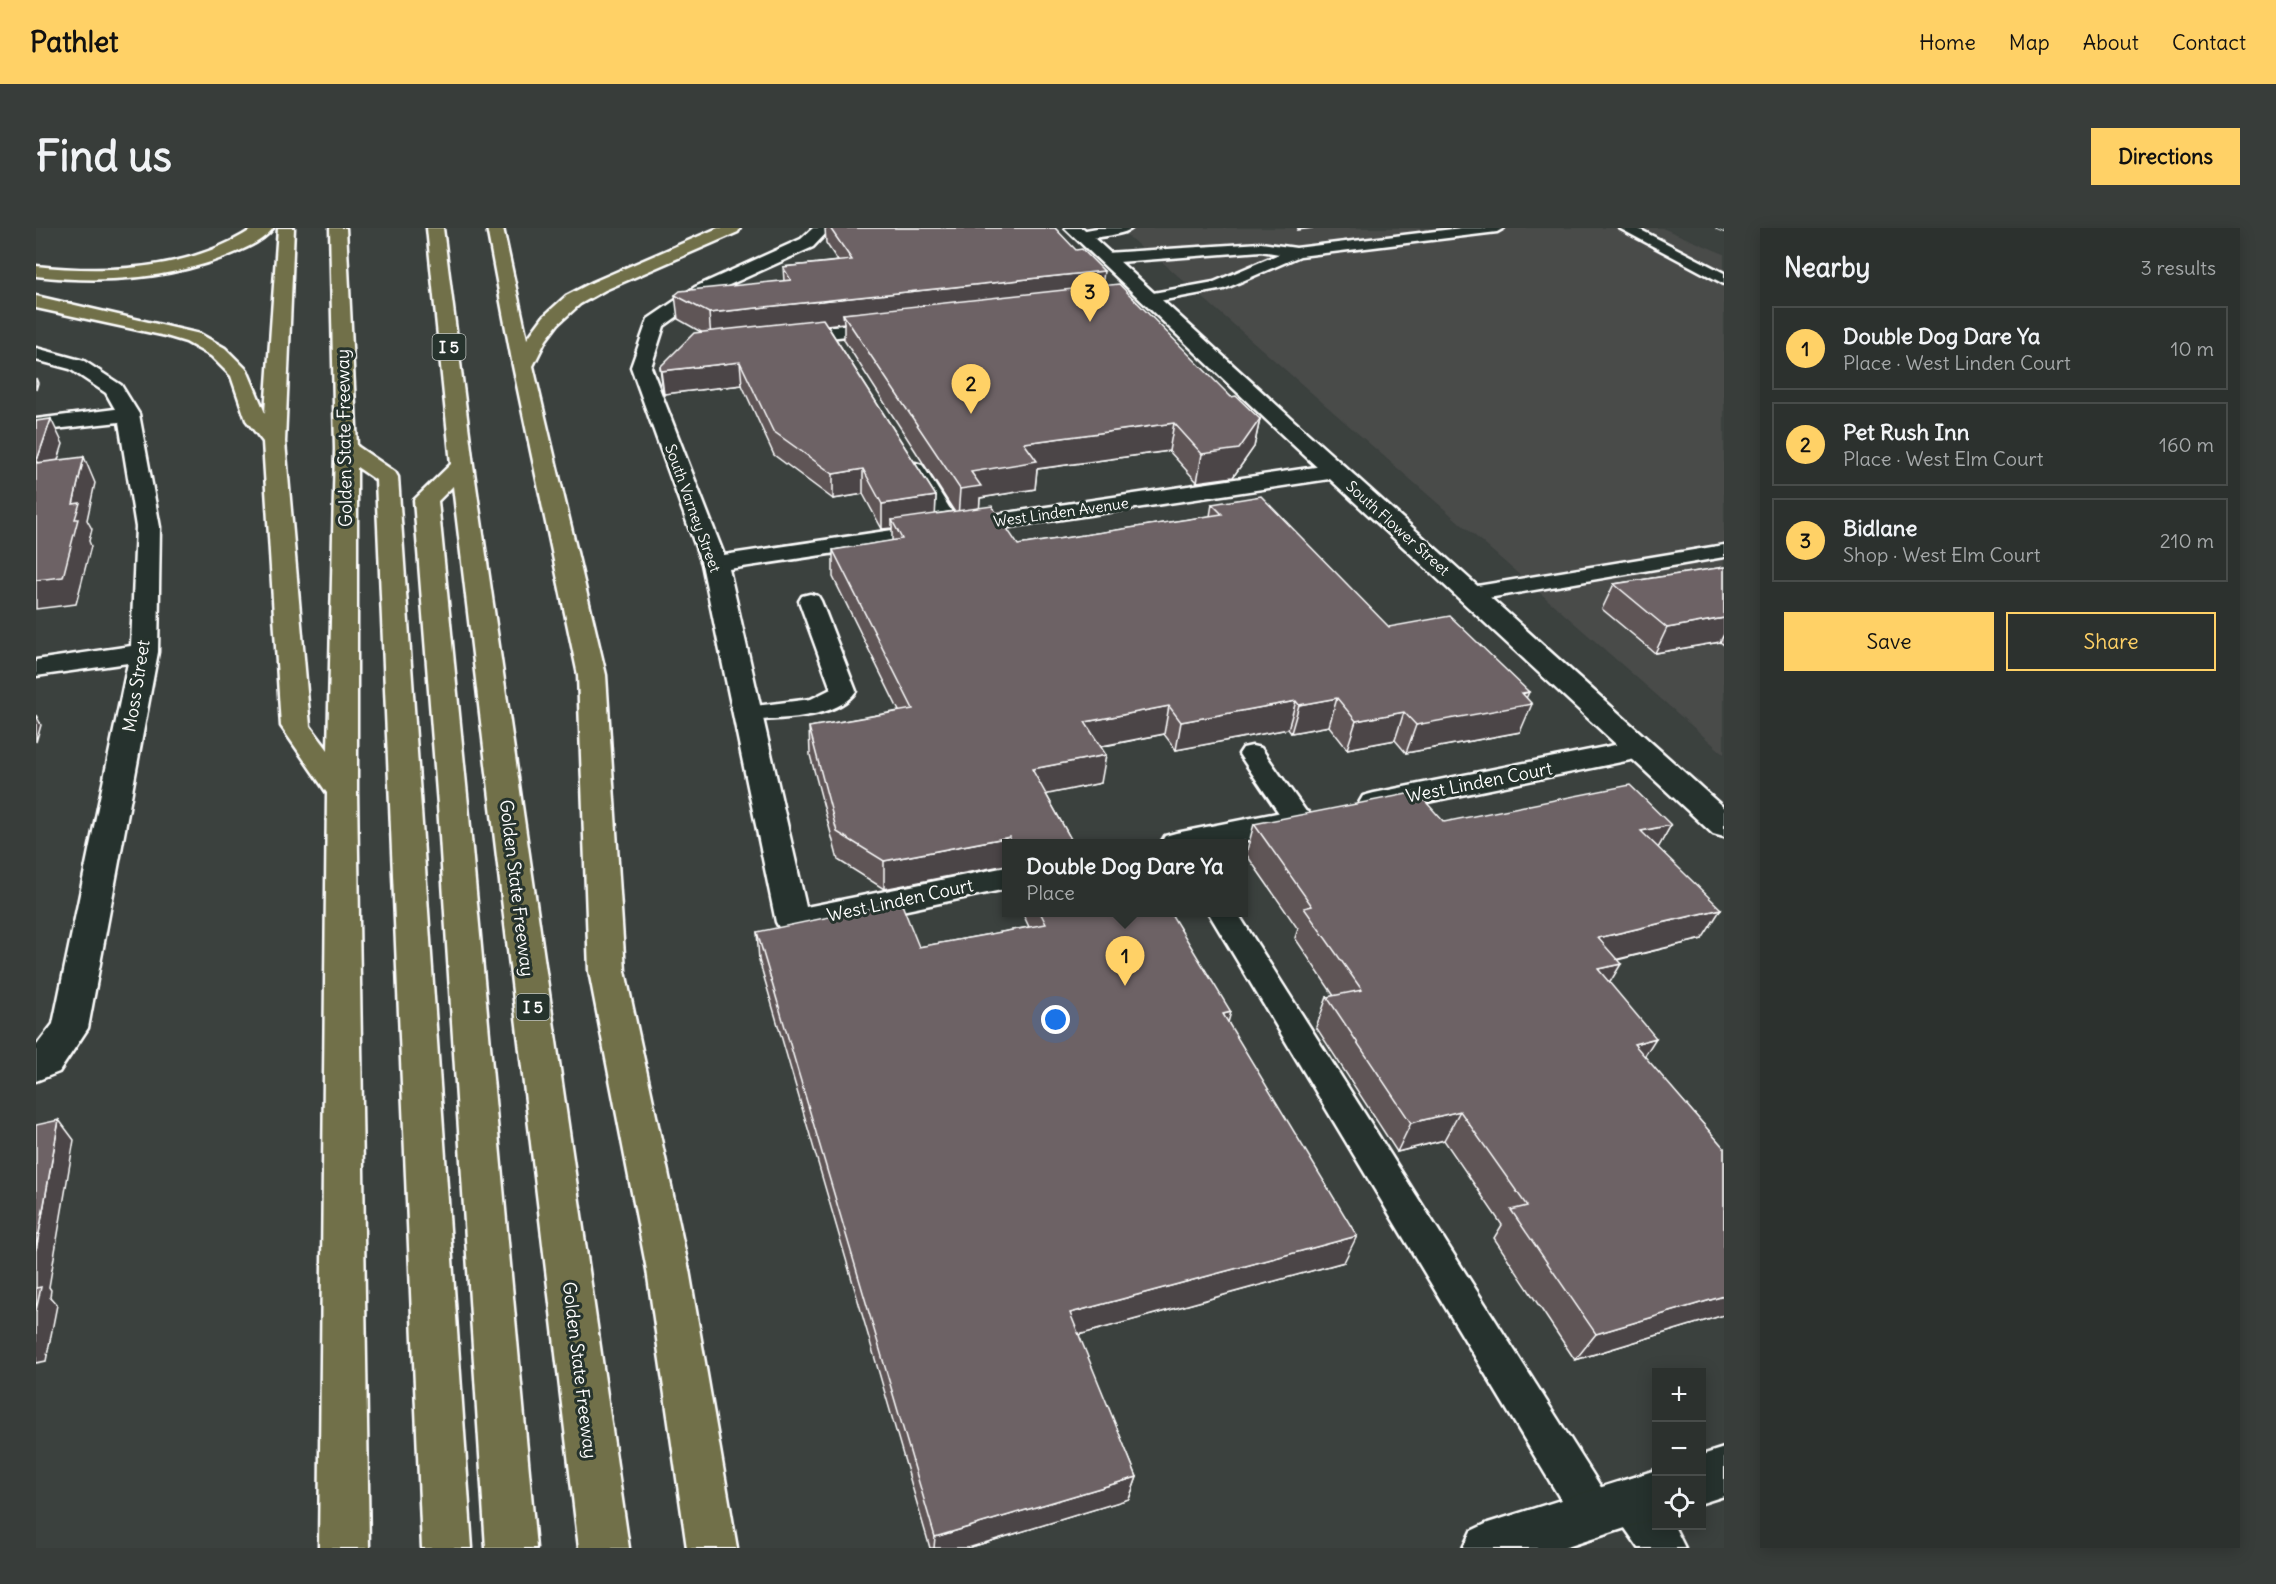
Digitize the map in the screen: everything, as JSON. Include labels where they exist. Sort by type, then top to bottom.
[{"type":"highway","points":[[36,271],[101,274],[168,267],[222,252],[245,242],[265,228]]},
{"type":"highway","points":[[286,228],[274,442],[296,726],[342,792]]},
{"type":"highway","name":"Golden State Freeway","points":[[338,228],[346,449],[342,792],[344,1548]]},
{"type":"highway","name":"Golden State Freeway","points":[[435,228],[462,465],[604,1548]]},
{"type":"highway","points":[[495,228],[523,366],[592,675],[607,971],[668,1270],[712,1548]]},
{"type":"highway","points":[[523,366],[546,326],[573,300],[599,286],[732,228]]},
{"type":"highway","points":[[36,302],[170,330],[193,338],[218,351],[240,374],[257,420],[274,442]]},
{"type":"highway","points":[[346,449],[387,477],[447,1548]]},
{"type":"highway","points":[[462,465],[426,500],[453,805],[511,1548]]},
{"type":"street","name":"South Varney Street","points":[[793,922],[715,564],[641,367],[658,352],[656,323],[701,291],[807,243],[823,228]]},
{"type":"street","name":"South Flower Street","points":[[1077,231],[1724,826]]},
{"type":"street","points":[[1121,301],[1148,298]]},
{"type":"street","points":[[772,339],[911,324]]},
{"type":"street","name":"Moss Street","points":[[36,354],[77,365],[114,389],[128,414],[147,527],[144,652],[70,1028],[41,1064]]},
{"type":"street","points":[[36,425],[128,414]]},
{"type":"street","name":"West Linden Avenue","points":[[715,564],[1336,471]]},
{"type":"street","points":[[36,668],[144,652]]},
{"type":"street","name":"West Linden Court","points":[[1198,839],[1640,749]]},
{"type":"street","name":"West Linden Court","points":[[793,922],[1002,879]]},
{"type":"street","points":[[1706,1477],[1724,1472]]},
{"type":"street","points":[[1488,1548],[1627,1504]]},
{"type":"lane","points":[[1077,231],[1125,228]]},
{"type":"lane","points":[[1106,258],[1261,247],[1297,252],[1497,228]]},
{"type":"lane","points":[[1626,228],[1724,279]]},
{"type":"lane","points":[[1148,298],[1218,286],[1297,252]]},
{"type":"lane","points":[[829,333],[841,352]]},
{"type":"lane","points":[[903,450],[952,528]]},
{"type":"lane","points":[[1471,594],[1724,551]]},
{"type":"lane","points":[[747,713],[825,705],[837,700],[844,691],[810,601]]},
{"type":"lane","points":[[1252,754],[1320,814]]},
{"type":"lane","points":[[1225,917],[1494,1354],[1664,1548]]},
{"type":"shaded area","points":[[1119,228],[1662,228],[1724,254],[1724,754],[1152,253],[1146,252]]},
{"type":"building","points":[[830,228],[1055,228],[1076,250],[1082,249],[1104,271],[709,313],[675,295],[680,291],[791,280],[783,267],[852,260]]},
{"type":"building","points":[[1119,284],[1231,397],[1236,396],[1260,419],[1239,449],[1202,454],[1174,423],[1024,443],[1037,461],[971,472],[981,486],[960,489],[843,314]]},
{"type":"building","points":[[823,319],[936,496],[882,504],[863,469],[833,474],[773,431],[740,362],[661,371],[660,367],[694,333]]},
{"type":"building","points":[[51,419],[36,463],[36,421]]},
{"type":"building","points":[[84,457],[73,504],[80,503],[75,519],[78,519],[63,577],[36,580],[36,463]]},
{"type":"building","points":[[1261,496],[1389,627],[1450,616],[1529,692],[1522,693],[1532,704],[1416,725],[1404,712],[1356,721],[1337,698],[1299,705],[1296,701],[1181,722],[1169,706],[1085,722],[1106,755],[1032,769],[1071,839],[1010,839],[1010,837],[884,861],[837,832],[809,727],[913,709],[833,550],[902,539],[892,520],[992,506],[1018,545],[1222,514],[1212,504]]},
{"type":"building","points":[[1724,567],[1724,618],[1667,628],[1614,584]]},
{"type":"building","points":[[1630,785],[1671,825],[1641,831],[1721,909],[1598,938],[1621,964],[1598,969],[1656,1038],[1634,1044],[1724,1148],[1724,1296],[1596,1334],[1511,1210],[1527,1206],[1460,1111],[1411,1123],[1327,997],[1362,990],[1304,908],[1312,906],[1254,824],[1417,792],[1444,822]]},
{"type":"building","points":[[901,902],[919,947],[1046,924],[1042,917],[1173,917],[1231,1012],[1223,1014],[1357,1236],[1070,1313],[1137,1477],[935,1537],[757,932]]},
{"type":"building","points":[[59,1120],[36,1250],[36,1125]]},
{"type":"building","points":[[41,1287],[36,1311],[36,1288]]},
{"type":"railway","points":[[1717,228],[1724,231]]},
{"type":"place","name":"Bidlane","points":[[1090,322]]},
{"type":"place","name":"Pet Rush Inn","points":[[971,414]]},
{"type":"place","name":"Double Dog Dare Ya","points":[[1125,986]]}]
